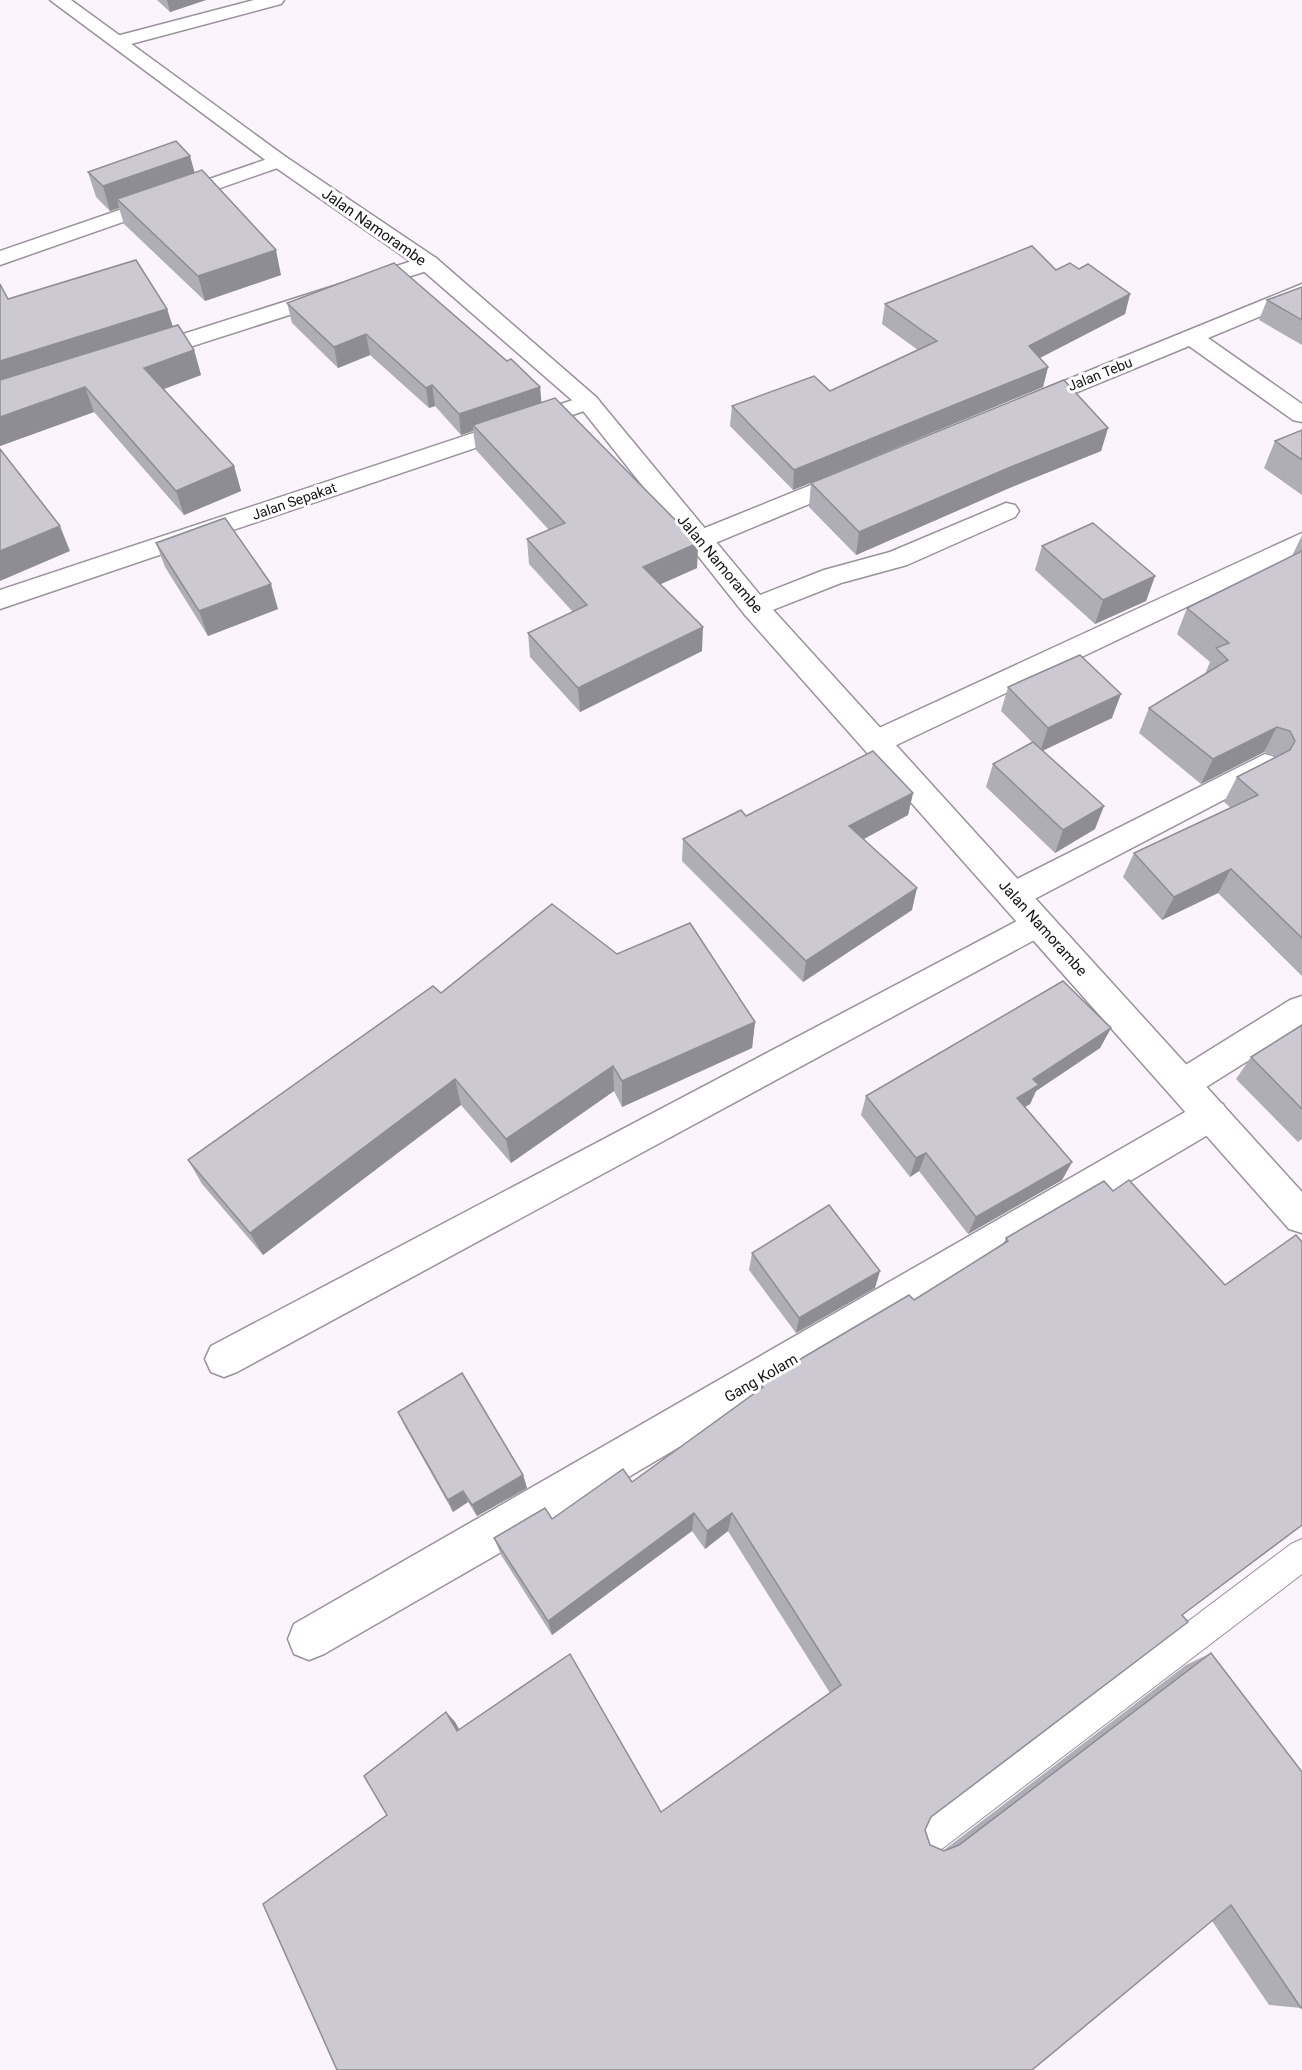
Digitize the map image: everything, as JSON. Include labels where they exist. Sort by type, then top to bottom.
[{"type":"street","name":"Jalan Namorambe","points":[[59,0],[279,162],[428,264],[588,402],[755,608],[1302,1217]]},
{"type":"street","points":[[116,42],[275,0]]},
{"type":"street","points":[[0,258],[279,162]]},
{"type":"street","points":[[124,361],[428,264]]},
{"type":"street","name":"Jalan Tebu","points":[[1005,413],[1302,291]]},
{"type":"street","points":[[1191,337],[1302,416]]},
{"type":"street","name":"Jalan Sepakat","points":[[0,600],[588,402]]},
{"type":"street","points":[[699,540],[874,468]]},
{"type":"street","points":[[755,608],[832,576],[898,559],[1006,511]]},
{"type":"street","points":[[876,742],[1302,542]]},
{"type":"street","points":[[1014,895],[1265,765]]},
{"type":"street","points":[[224,1359],[1038,923]]},
{"type":"street","points":[[1183,1084],[1302,1010]]},
{"type":"street","name":"Gang Kolam","points":[[309,1639],[489,1537],[1211,1115]]},
{"type":"lane","points":[[931,1836],[1302,1555]]},
{"type":"building","points":[[176,141],[190,156],[103,186],[88,172]]},
{"type":"building","points":[[202,170],[276,250],[198,276],[117,199]]},
{"type":"building","points":[[1032,246],[1056,270],[1070,263],[1079,269],[1088,264],[1130,294],[1029,346],[1048,367],[794,470],[732,406],[814,376],[830,391],[937,341],[885,304]]},
{"type":"building","points":[[136,260],[167,309],[0,361],[0,284],[8,299]]},
{"type":"building","points":[[394,263],[507,361],[511,359],[540,387],[459,414],[432,385],[426,388],[366,334],[334,347],[287,303]]},
{"type":"building","points":[[1302,287],[1302,320],[1267,300]]},
{"type":"building","points":[[178,325],[194,350],[144,368],[234,466],[176,491],[85,387],[0,417],[0,380]]},
{"type":"building","points":[[1064,380],[1108,428],[859,532],[811,483]]},
{"type":"building","points":[[555,398],[698,543],[643,567],[703,627],[578,688],[528,633],[587,605],[527,539],[565,523],[473,425]]},
{"type":"building","points":[[1302,430],[1302,460],[1275,441]]},
{"type":"building","points":[[0,449],[60,526],[0,551]]},
{"type":"building","points":[[225,518],[271,584],[199,611],[156,543]]},
{"type":"building","points":[[1093,523],[1155,576],[1103,600],[1042,546]]},
{"type":"building","points":[[1302,551],[1302,938],[1231,869],[1174,897],[1134,853],[1258,795],[1237,777],[1290,750],[1295,741],[1290,731],[1277,727],[1213,759],[1149,708],[1228,660],[1216,648],[1229,643],[1187,608]]},
{"type":"building","points":[[1080,655],[1121,694],[1048,728],[1008,687]]},
{"type":"building","points":[[1033,742],[1104,806],[1063,830],[993,764]]},
{"type":"building","points":[[873,751],[913,793],[849,826],[917,888],[806,961],[683,839],[741,810],[746,816]]},
{"type":"building","points":[[552,904],[617,954],[690,923],[755,1022],[622,1081],[613,1066],[506,1139],[455,1079],[250,1233],[188,1160],[433,986],[441,993]]},
{"type":"building","points":[[1063,981],[1111,1028],[1033,1079],[1039,1085],[1017,1098],[1072,1162],[976,1217],[926,1153],[916,1158],[866,1096]]},
{"type":"building","points":[[1302,1025],[1302,1109],[1251,1057]]},
{"type":"building","points":[[1129,1180],[1225,1285],[1296,1235],[1302,1242],[1302,1525],[1182,1615],[1188,1622],[931,1817],[925,1830],[930,1845],[944,1851],[959,1845],[1211,1653],[1302,1772],[1302,2008],[1231,1905],[1032,2070],[337,2070],[263,1904],[387,1815],[364,1776],[446,1712],[457,1731],[570,1654],[661,1812],[841,1685],[732,1513],[707,1531],[694,1513],[548,1621],[494,1538],[545,1508],[552,1519],[623,1469],[632,1482],[763,1387],[761,1384],[787,1367],[909,1295],[914,1300],[1008,1241],[1006,1238],[1104,1181],[1113,1191]]},
{"type":"building","points":[[829,1205],[880,1271],[799,1318],[752,1253]]},
{"type":"building","points":[[462,1373],[523,1475],[472,1505],[463,1491],[448,1500],[398,1412]]}]
